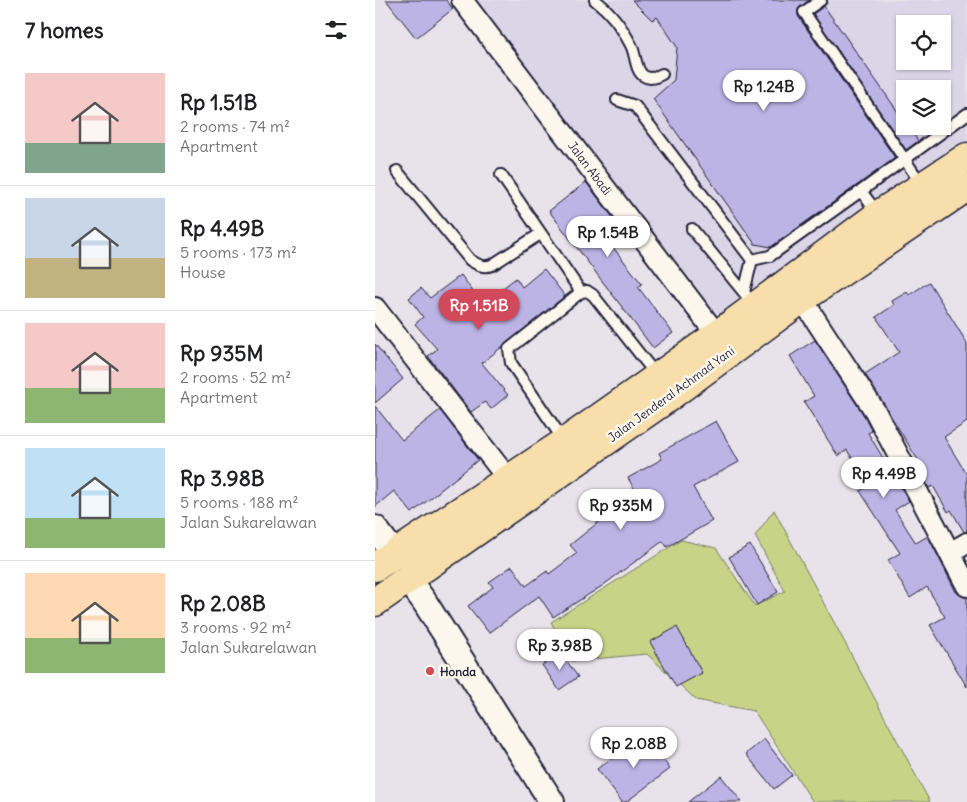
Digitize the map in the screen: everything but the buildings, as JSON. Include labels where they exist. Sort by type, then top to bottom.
[{"type":"highway","name":"Jalan Jenderal Achmad Yani","points":[[385,560],[565,442],[717,335],[750,299],[967,157]]},
{"type":"highway","name":"Jalan Jenderal Achmad Yani","points":[[375,602],[662,402],[801,300],[967,186]]},
{"type":"street","name":"Jalan Abadi","points":[[462,0],[717,335]]},
{"type":"street","points":[[801,300],[875,411],[958,548],[967,586]]},
{"type":"street","points":[[375,308],[507,479]]},
{"type":"street","points":[[375,528],[385,560]]},
{"type":"street","points":[[407,578],[552,802]]},
{"type":"lane","points":[[595,0],[617,22],[632,47],[640,73],[645,78],[653,78],[662,74]]},
{"type":"lane","points":[[821,0],[804,12],[922,186]]},
{"type":"lane","points":[[617,100],[635,106],[752,260],[750,299]]},
{"type":"lane","points":[[752,260],[770,256],[967,114]]},
{"type":"lane","points":[[397,171],[470,260],[477,265],[486,267],[492,265],[540,234]]},
{"type":"lane","points":[[501,175],[581,292]]},
{"type":"lane","points":[[861,191],[878,215]]},
{"type":"lane","points":[[693,229],[750,299]]},
{"type":"lane","points":[[565,442],[511,363],[508,355],[509,350],[581,292],[587,291],[593,295],[658,376]]},
{"type":"shaded area","points":[[474,0],[967,0],[967,145],[723,322]]},
{"type":"green space","points":[[774,510],[930,802],[813,802],[754,711],[696,700],[647,654],[572,661],[551,622],[681,540],[716,548],[755,606],[785,591],[755,536]]},
{"type":"place","name":"Honda","points":[[430,671]]}]
